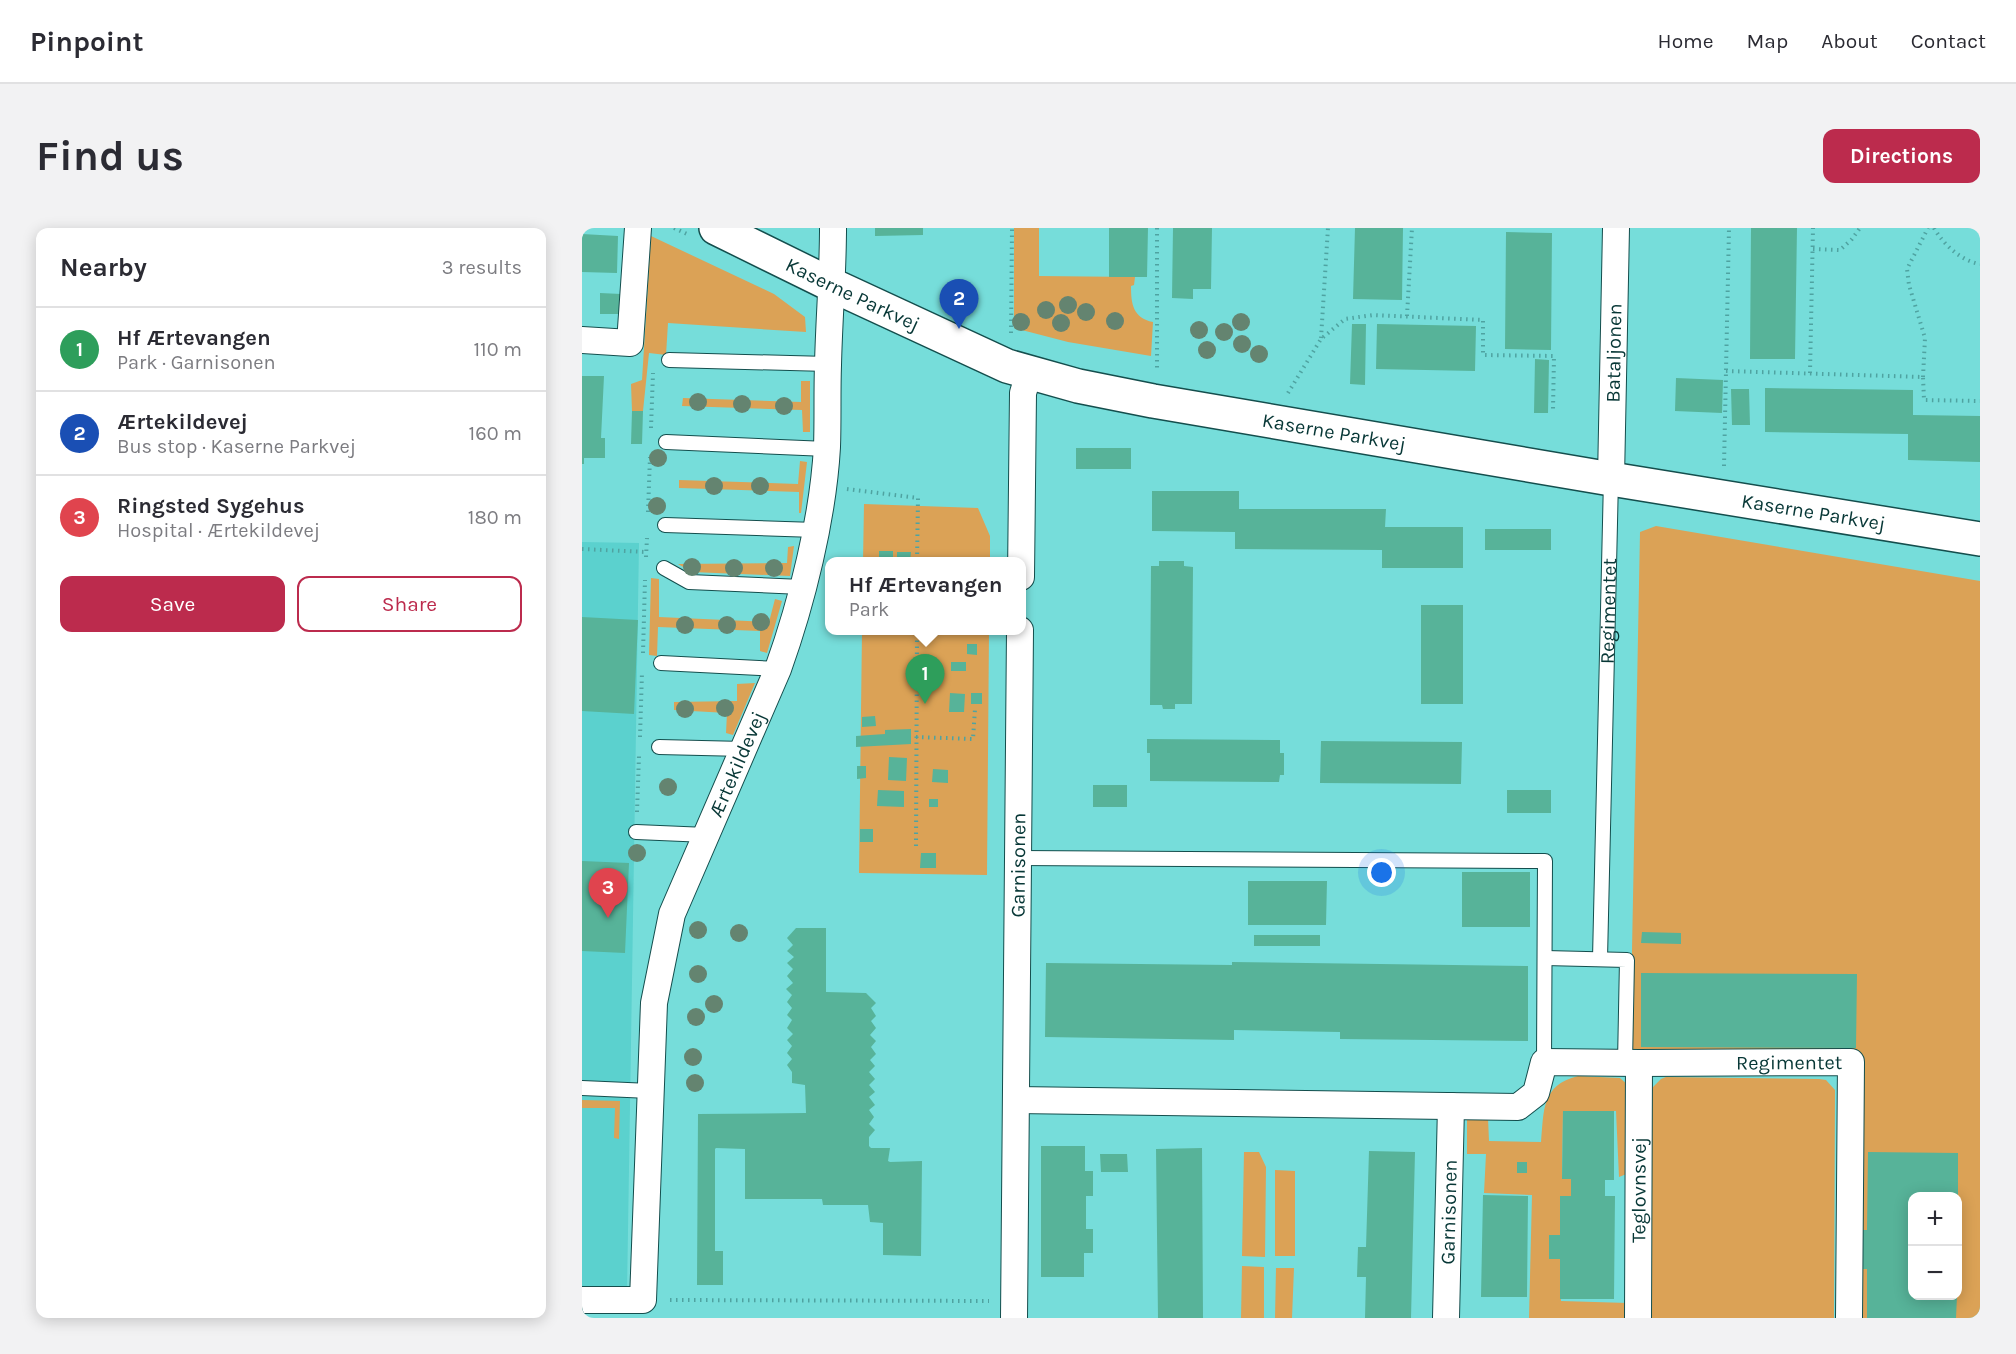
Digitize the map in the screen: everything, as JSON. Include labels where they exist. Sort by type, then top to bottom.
[{"type":"street","points":[[582,340],[630,343],[638,228]]},
{"type":"street","name":"Kaserne Parkvej","points":[[716,228],[832,285],[1018,370],[1078,386],[1611,479],[1980,539]]},
{"type":"street","name":"Ærtekildevej","points":[[644,1300],[654,1004],[672,914],[778,669],[792,628],[816,530],[826,448],[833,228]]},
{"type":"street","name":"Bataljonen","points":[[1611,479],[1616,228]]},
{"type":"street","points":[[1018,370],[1023,393],[1021,557]]},
{"type":"street","name":"Garnisonen","points":[[1014,1310],[1020,635]]},
{"type":"street","points":[[1016,1100],[1518,1107],[1536,1093],[1544,1062]]},
{"type":"street","name":"Regimentet","points":[[1544,1062],[1851,1062],[1849,1318]]},
{"type":"street","name":"Teglovnsvej","points":[[1632,1063],[1638,1318]]},
{"type":"street","name":"Garnisonen","points":[[1446,1318],[1451,1106]]},
{"type":"street","points":[[582,1300],[644,1300]]},
{"type":"lane","points":[[669,360],[828,364]]},
{"type":"lane","points":[[666,442],[826,448]]},
{"type":"lane","name":"Regimentet","points":[[1600,959],[1611,479]]},
{"type":"lane","points":[[665,525],[816,530]]},
{"type":"lane","points":[[664,568],[689,582],[802,587]]},
{"type":"lane","points":[[662,663],[778,669]]},
{"type":"lane","points":[[659,747],[744,749]]},
{"type":"lane","points":[[636,832],[707,835]]},
{"type":"lane","points":[[1018,858],[1545,861],[1544,1062]]},
{"type":"lane","points":[[1545,958],[1627,960],[1632,1063]]},
{"type":"lane","points":[[582,1088],[650,1091]]},
{"type":"path","points":[[1012,228],[1011,339],[1018,370]]},
{"type":"path","points":[[1157,228],[1157,372]]},
{"type":"path","points":[[1321,339],[1328,228]]},
{"type":"path","points":[[1407,316],[1412,228]]},
{"type":"path","points":[[1714,465],[1724,467],[1729,228]]},
{"type":"path","points":[[1810,373],[1814,228]]},
{"type":"path","points":[[1813,249],[1840,250],[1860,228]]},
{"type":"path","points":[[1928,228],[1907,269],[1909,285],[1925,338],[1924,400],[1980,401]]},
{"type":"path","points":[[1934,228],[1941,239],[1959,254],[1971,263],[1980,264]]},
{"type":"path","points":[[1288,394],[1321,339],[1345,319],[1373,315],[1483,320],[1483,355],[1554,356],[1553,409]]},
{"type":"path","points":[[1145,369],[1168,373]]},
{"type":"path","points":[[1726,371],[1923,377]]},
{"type":"path","points":[[1277,392],[1299,396]]},
{"type":"path","points":[[822,486],[918,498],[917,557]]},
{"type":"path","points":[[582,549],[646,552]]},
{"type":"path","points":[[916,846],[917,635]]},
{"type":"path","points":[[916,737],[973,739],[975,709]]},
{"type":"path","points":[[644,1300],[1014,1310]]},
{"type":"shaded area","points":[[1014,228],[1039,228],[1039,276],[1135,277],[1134,285],[1131,286],[1134,309],[1141,317],[1153,322],[1151,356],[1068,342],[1014,328]]},
{"type":"shaded area","points":[[651,236],[774,294],[805,317],[806,332],[668,323],[666,355],[649,353],[643,411],[632,411],[631,384],[642,380]]},
{"type":"shaded area","points":[[801,381],[810,381],[810,432],[803,432],[802,410],[682,406],[683,398],[801,402]]},
{"type":"shaded area","points":[[800,461],[807,462],[801,513],[799,513],[799,492],[679,488],[679,480],[798,484]]},
{"type":"shaded area","points":[[864,504],[978,508],[990,536],[990,557],[863,557]]},
{"type":"shaded area","points":[[1656,526],[1980,581],[1980,1318],[1861,1318],[1864,1057],[1630,1055],[1640,532]]},
{"type":"shaded area","points":[[582,542],[639,543],[627,1293],[582,1293]]},
{"type":"shaded area","points":[[794,546],[790,576],[692,572],[678,564],[787,563],[788,547]]},
{"type":"shaded area","points":[[651,578],[659,579],[659,617],[769,622],[775,599],[782,601],[767,653],[760,651],[760,631],[658,627],[657,656],[649,655]]},
{"type":"shaded area","points":[[862,635],[989,635],[987,875],[859,873]]},
{"type":"shaded area","points":[[755,683],[733,735],[726,733],[727,713],[674,710],[674,702],[737,701],[737,684]]},
{"type":"shaded area","points":[[1578,1076],[1620,1078],[1629,1086],[1629,1173],[1619,1177],[1616,1111],[1563,1111],[1562,1178],[1571,1179],[1571,1196],[1560,1196],[1560,1235],[1549,1235],[1549,1259],[1560,1259],[1561,1301],[1628,1303],[1628,1318],[1529,1318],[1532,1195],[1484,1193],[1486,1154],[1467,1154],[1467,1118],[1488,1118],[1489,1141],[1541,1142],[1544,1110],[1551,1093],[1566,1080]]},
{"type":"shaded area","points":[[1666,1077],[1819,1079],[1826,1080],[1835,1090],[1834,1318],[1648,1318],[1651,1089]]},
{"type":"shaded area","points":[[582,1100],[620,1101],[619,1139],[614,1138],[615,1108],[582,1108]]},
{"type":"shaded area","points":[[1244,1152],[1259,1152],[1266,1167],[1265,1257],[1242,1256]]},
{"type":"shaded area","points":[[1275,1170],[1295,1171],[1295,1256],[1275,1256]]},
{"type":"shaded area","points":[[1242,1266],[1264,1267],[1264,1318],[1241,1318]]},
{"type":"shaded area","points":[[1276,1268],[1294,1268],[1292,1318],[1275,1318]]},
{"type":"building","points":[[875,228],[923,228],[923,235],[875,236]]},
{"type":"building","points":[[1109,228],[1148,228],[1147,277],[1109,277]]},
{"type":"building","points":[[1173,228],[1212,228],[1211,289],[1193,289],[1193,299],[1172,298]]},
{"type":"building","points":[[1355,228],[1403,228],[1402,300],[1353,299]]},
{"type":"building","points":[[1751,228],[1797,228],[1795,359],[1750,359]]},
{"type":"building","points":[[1506,232],[1552,233],[1551,350],[1505,349]]},
{"type":"building","points":[[582,234],[618,236],[617,273],[582,272]]},
{"type":"building","points":[[600,293],[621,294],[620,314],[600,314]]},
{"type":"building","points":[[1352,324],[1366,324],[1365,385],[1350,384]]},
{"type":"building","points":[[1377,324],[1476,326],[1475,371],[1376,369]]},
{"type":"building","points":[[1535,359],[1549,360],[1548,413],[1534,413]]},
{"type":"building","points":[[582,376],[604,376],[601,438],[605,438],[605,458],[584,458],[584,464],[582,464]]},
{"type":"building","points":[[1676,378],[1723,380],[1722,413],[1675,411]]},
{"type":"building","points":[[1765,388],[1913,390],[1913,415],[1980,416],[1980,462],[1908,460],[1908,434],[1765,432]]},
{"type":"building","points":[[1731,389],[1749,389],[1750,425],[1732,425]]},
{"type":"building","points":[[632,411],[643,411],[642,444],[631,444]]},
{"type":"building","points":[[1076,448],[1131,448],[1131,469],[1076,469]]},
{"type":"building","points":[[1152,491],[1239,491],[1239,509],[1386,509],[1385,527],[1463,527],[1463,568],[1382,568],[1382,550],[1235,549],[1235,532],[1152,531]]},
{"type":"building","points":[[1485,529],[1551,529],[1551,550],[1485,550]]},
{"type":"building","points":[[879,551],[893,551],[893,557],[879,557]]},
{"type":"building","points":[[897,552],[911,552],[910,557],[897,557]]},
{"type":"building","points":[[1159,561],[1184,561],[1184,566],[1193,567],[1192,704],[1175,704],[1175,709],[1163,709],[1162,705],[1150,705],[1151,566],[1159,566]]},
{"type":"building","points":[[1421,605],[1463,605],[1463,704],[1421,704]]},
{"type":"building","points":[[582,617],[638,620],[634,714],[582,711]]},
{"type":"building","points":[[967,644],[977,644],[977,655],[967,654]]},
{"type":"building","points":[[951,662],[966,662],[966,671],[951,671]]},
{"type":"building","points":[[950,693],[965,694],[964,712],[949,712]]},
{"type":"building","points":[[971,693],[982,693],[982,704],[971,704]]},
{"type":"building","points":[[875,716],[876,726],[862,727],[862,717]]},
{"type":"building","points":[[911,729],[911,744],[856,747],[856,736],[885,734],[885,730]]},
{"type":"building","points":[[1147,739],[1280,740],[1280,753],[1284,753],[1284,775],[1280,775],[1279,782],[1150,781],[1150,753],[1147,753]]},
{"type":"building","points":[[1321,741],[1462,742],[1461,784],[1320,783]]},
{"type":"building","points":[[889,757],[907,758],[906,781],[888,780]]},
{"type":"building","points":[[857,766],[866,766],[866,778],[857,779]]},
{"type":"building","points":[[933,769],[948,770],[948,783],[932,782]]},
{"type":"building","points":[[1093,785],[1127,785],[1127,807],[1093,807]]},
{"type":"building","points":[[878,790],[904,791],[904,807],[877,806]]},
{"type":"building","points":[[1507,790],[1551,790],[1551,813],[1507,813]]},
{"type":"building","points":[[929,799],[938,799],[938,807],[929,807]]},
{"type":"building","points":[[860,829],[873,829],[873,842],[860,842]]},
{"type":"building","points":[[921,853],[936,853],[936,868],[920,868]]},
{"type":"building","points":[[582,861],[629,863],[625,953],[582,951]]},
{"type":"building","points":[[1462,872],[1530,872],[1530,927],[1462,927]]},
{"type":"building","points":[[1248,881],[1327,881],[1326,925],[1248,925]]},
{"type":"building","points":[[796,928],[826,928],[826,992],[866,993],[876,1003],[871,1008],[876,1016],[871,1021],[876,1028],[870,1035],[876,1041],[871,1047],[876,1054],[870,1060],[875,1066],[869,1072],[875,1079],[869,1085],[875,1092],[869,1097],[875,1105],[869,1110],[874,1117],[869,1124],[875,1130],[869,1137],[869,1146],[871,1148],[890,1148],[888,1161],[890,1162],[922,1161],[921,1256],[883,1255],[883,1223],[870,1222],[868,1205],[823,1205],[822,1199],[745,1199],[745,1149],[716,1148],[715,1251],[723,1251],[723,1285],[697,1285],[698,1114],[806,1113],[805,1085],[792,1083],[792,1072],[787,1065],[792,1059],[787,1053],[792,1046],[787,1040],[793,1034],[787,1028],[792,1020],[787,1015],[792,1008],[787,1002],[792,995],[786,989],[793,983],[787,976],[793,969],[787,963],[794,957],[787,951],[793,945],[787,938]]},
{"type":"building","points":[[1642,932],[1681,933],[1681,944],[1641,943]]},
{"type":"building","points":[[1254,935],[1320,935],[1320,946],[1254,946]]},
{"type":"building","points":[[1232,962],[1528,966],[1528,1041],[1340,1039],[1340,1032],[1234,1030],[1234,1040],[1045,1037],[1046,963],[1232,965]]},
{"type":"building","points":[[1641,973],[1857,974],[1856,1048],[1641,1047]]},
{"type":"building","points":[[1563,1111],[1614,1111],[1614,1180],[1605,1180],[1605,1196],[1615,1196],[1614,1299],[1560,1299],[1560,1259],[1549,1259],[1549,1235],[1560,1235],[1560,1196],[1571,1196],[1571,1179],[1562,1179]]},
{"type":"building","points":[[1041,1146],[1085,1146],[1085,1171],[1093,1171],[1093,1196],[1086,1196],[1086,1229],[1093,1229],[1093,1253],[1084,1253],[1084,1277],[1041,1277]]},
{"type":"building","points":[[1202,1148],[1203,1318],[1158,1318],[1156,1149]]},
{"type":"building","points":[[1369,1151],[1415,1152],[1411,1318],[1365,1318],[1366,1277],[1357,1277],[1358,1247],[1366,1247]]},
{"type":"building","points":[[1868,1152],[1958,1153],[1958,1192],[1908,1192],[1908,1300],[1957,1300],[1956,1318],[1867,1318],[1867,1269],[1856,1269],[1856,1230],[1867,1230]]},
{"type":"building","points":[[1100,1154],[1127,1154],[1128,1172],[1101,1172]]},
{"type":"building","points":[[1517,1162],[1527,1162],[1527,1173],[1517,1173]]},
{"type":"building","points":[[1483,1195],[1528,1196],[1527,1297],[1481,1297]]},
{"type":"place","name":"Ærtekildevej","points":[[959,329]]},
{"type":"place","name":"Hf Ærtevangen","points":[[925,704]]},
{"type":"place","name":"Ringsted Sygehus","points":[[608,918]]}]
